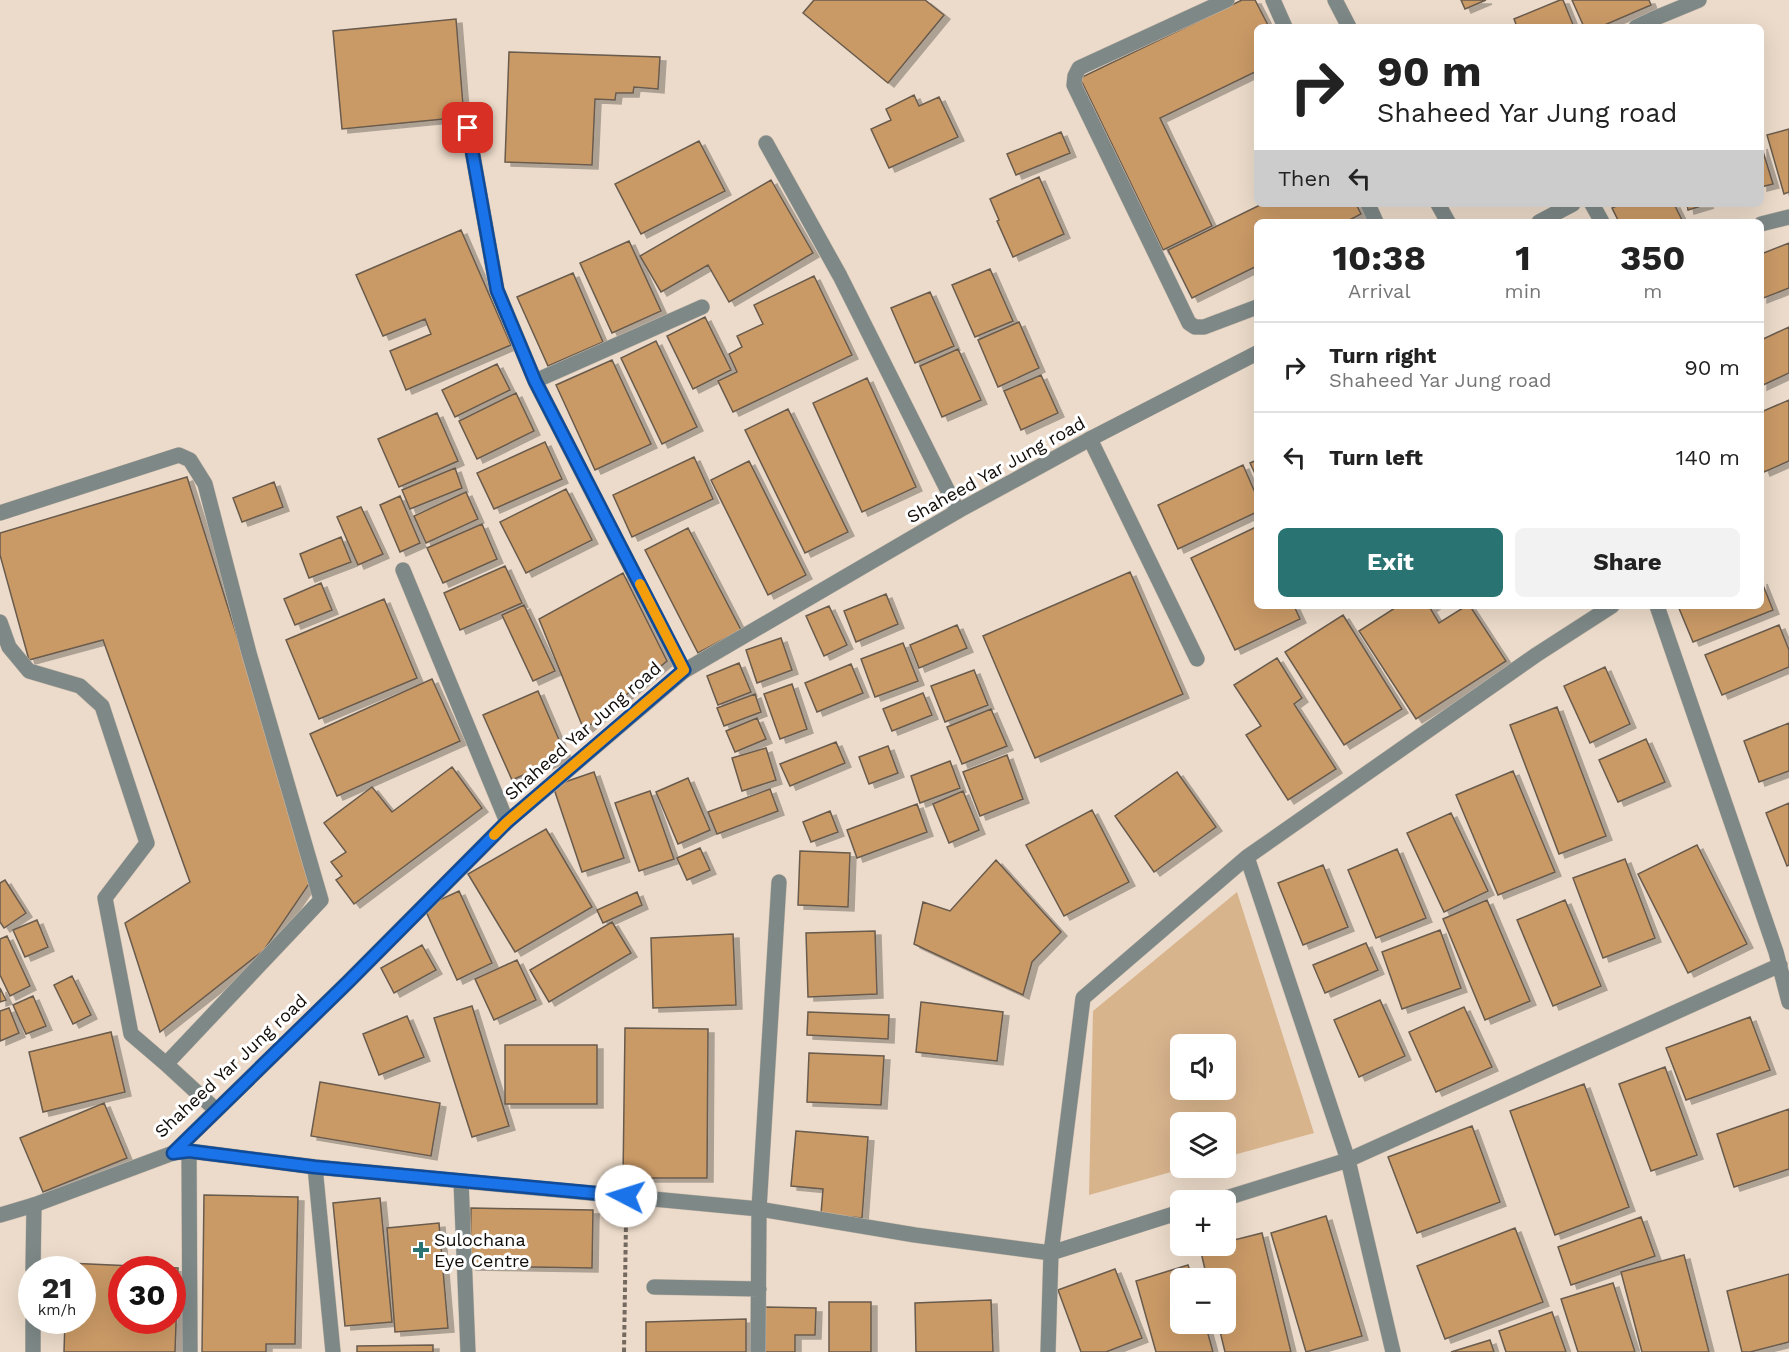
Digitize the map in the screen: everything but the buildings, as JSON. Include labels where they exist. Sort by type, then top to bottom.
[{"type":"street","points":[[1227,0],[1079,69],[1074,85],[1189,323],[1195,327],[1204,327],[1254,308]]},
{"type":"street","points":[[1273,0],[1285,24]]},
{"type":"street","points":[[1335,0],[1347,24]]},
{"type":"street","points":[[1642,24],[1699,0]]},
{"type":"street","points":[[468,128],[497,290],[535,381],[684,670]]},
{"type":"street","points":[[766,143],[840,276],[958,511]]},
{"type":"street","points":[[1545,219],[1567,207]]},
{"type":"street","points":[[1764,223],[1789,216]]},
{"type":"street","points":[[535,381],[702,307]]},
{"type":"street","name":"Shaheed Yar Jung road","points":[[0,1215],[34,1205],[173,1153],[507,822],[684,670],[958,511],[1090,439],[1254,355]]},
{"type":"street","points":[[1090,439],[1197,659]]},
{"type":"street","points":[[0,513],[179,455],[190,460],[205,484],[249,653],[321,900],[166,1064]]},
{"type":"street","points":[[403,570],[507,822]]},
{"type":"street","points":[[1048,1352],[1051,1253],[1083,998],[1247,857],[1536,655],[1607,609]]},
{"type":"street","points":[[1658,609],[1780,965],[1789,1002]]},
{"type":"street","points":[[0,622],[9,647],[29,671],[80,686],[102,706],[147,843],[105,898],[131,1034],[216,1110]]},
{"type":"street","points":[[1247,857],[1348,1160],[1394,1352]]},
{"type":"street","points":[[758,1352],[759,1209],[779,882]]},
{"type":"street","points":[[1236,1195],[1348,1160],[1780,965]]},
{"type":"street","points":[[173,1153],[189,1151],[315,1167],[759,1209],[915,1235],[1051,1253],[1170,1215]]},
{"type":"street","points":[[189,1151],[190,1352]]},
{"type":"street","points":[[315,1167],[333,1352]]},
{"type":"street","points":[[461,1181],[468,1352]]},
{"type":"street","points":[[33,1256],[34,1205]]},
{"type":"street","points":[[654,1287],[759,1289]]},
{"type":"street","points":[[33,1334],[33,1352]]},
{"type":"path","points":[[624,1352],[626,1196]]},
{"type":"shaded area","points":[[1237,892],[1314,1133],[1236,1154],[1236,1112],[1170,1112],[1170,1172],[1089,1195],[1093,1011]]},
{"type":"slow traffic","points":[[494,835],[684,670],[640,584]]},
{"type":"place","name":"Sulochana Eye Centre","points":[[421,1250]]},
{"type":"route","points":[[468,128],[497,290],[535,381],[684,670],[507,822],[173,1153],[189,1151],[315,1167],[626,1196]]}]
